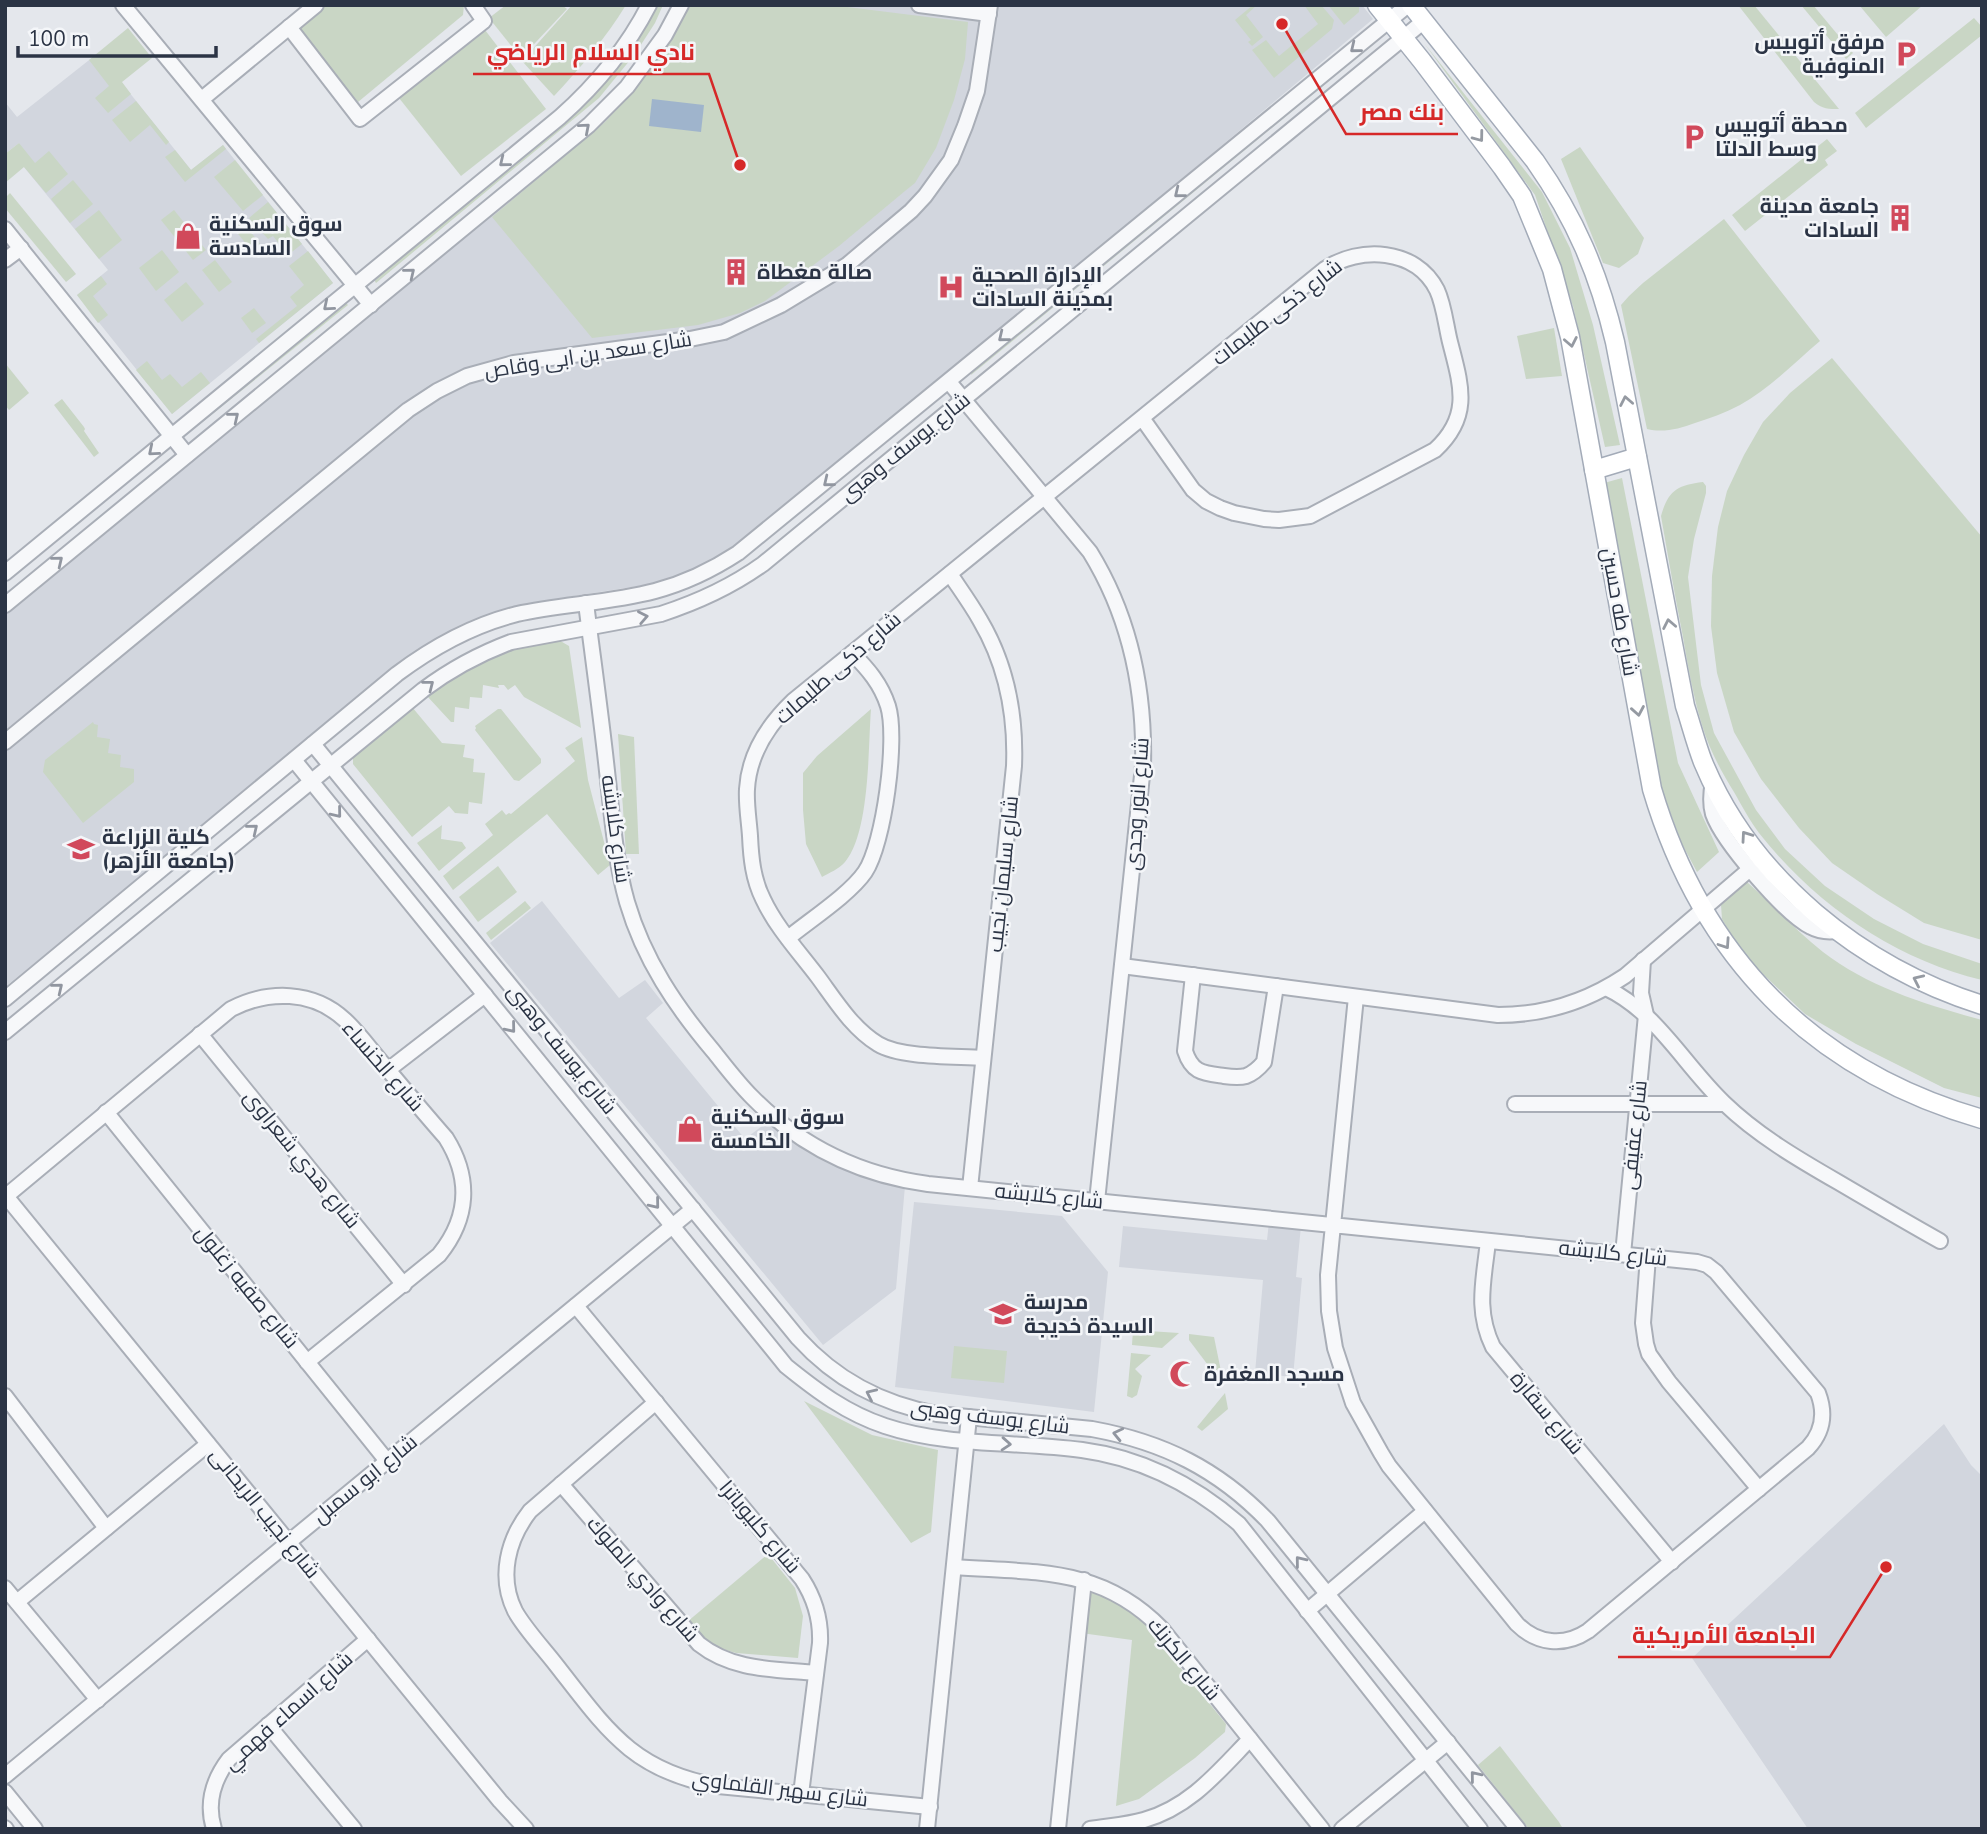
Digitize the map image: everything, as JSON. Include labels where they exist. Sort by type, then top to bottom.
[{"type":"main road","name":"شارع طه حسين","points":[[1377,5],[1522,196],[1552,269],[1565,314],[1652,789],[1671,847],[1702,909],[1732,954],[1752,977],[1773,1000],[1819,1040],[1897,1088],[1926,1101],[1982,1118]]},
{"type":"main road","points":[[1409,5],[1424,20],[1535,161],[1567,210],[1601,288],[1609,315],[1685,706],[1703,761],[1730,813],[1764,860],[1803,902],[1838,931],[1872,956],[1897,970],[1933,987],[1982,1004]]},
{"type":"main road","points":[[1594,470],[1637,457]]},
{"type":"street","points":[[123,5],[371,305]]},
{"type":"street","points":[[202,99],[316,5]]},
{"type":"street","points":[[289,27],[360,119],[484,21],[472,5]]},
{"type":"street","points":[[5,573],[580,99],[615,59],[649,5]]},
{"type":"street","points":[[5,605],[589,125],[627,87],[665,36],[681,5]]},
{"type":"street","points":[[919,5],[989,10]]},
{"type":"street","name":"شارع يوسف وهبى","points":[[5,999],[416,660],[454,637],[517,614],[652,592],[689,580],[753,543],[1409,5]]},
{"type":"street","name":"شارع سعد بن ابى وقاص","points":[[5,742],[408,410],[437,391],[467,376],[514,363],[724,332],[781,305],[847,265],[911,211],[950,160],[977,91],[989,10]]},
{"type":"street","name":"شارع يوسف وهبى","points":[[5,1032],[423,690],[456,667],[511,642],[661,614],[684,607],[745,577],[1424,20]]},
{"type":"street","points":[[5,229],[187,456]]},
{"type":"street","points":[[5,260],[21,248]]},
{"type":"street","name":"شارع ذكى طليمات","points":[[983,1058],[900,1052],[879,1045],[846,1014],[788,938],[763,899],[754,874],[747,791],[748,778],[762,739],[781,713],[852,653],[1044,497],[1325,270],[1341,260],[1371,253],[1394,257],[1414,266],[1437,291],[1461,392],[1459,414],[1450,434],[1425,456],[1310,516],[1279,520],[1256,518],[1234,513],[1206,501],[1192,491],[1142,418]]},
{"type":"street","name":"شارع انور وجدى","points":[[949,382],[1090,552],[1103,573],[1123,622],[1137,674],[1143,720],[1143,766],[1097,1201]]},
{"type":"street","name":"شارع سليمان نجيب","points":[[950,574],[990,639],[1006,682],[1014,724],[1014,766],[970,1188]]},
{"type":"street","name":"شارع كلابشه","points":[[586,603],[622,882],[642,945],[674,1002],[749,1094],[779,1122],[813,1146],[849,1164],[910,1181],[1623,1254],[1707,1265],[1716,1272],[1813,1386],[1821,1401],[1823,1418],[1818,1434],[1808,1448],[1759,1489]]},
{"type":"street","points":[[788,938],[856,884],[871,863],[880,837],[892,722],[879,685],[852,653]]},
{"type":"street","name":"شارع يوسف وهبى","points":[[313,744],[810,1351],[837,1375],[895,1404],[937,1414],[1116,1433],[1162,1447],[1223,1480],[1268,1521],[1518,1829]]},
{"type":"street","name":"شارع يوسف وهبى","points":[[294,760],[786,1366],[813,1389],[848,1411],[888,1427],[967,1441],[1103,1453],[1166,1474],[1204,1496],[1239,1524],[1480,1829]]},
{"type":"street","points":[[1713,782],[1713,814],[1750,869],[1806,925],[1821,931],[1838,931]]},
{"type":"street","points":[[1122,966],[1498,1015],[1540,1012],[1565,1006],[1606,988],[1625,976],[1750,869]]},
{"type":"street","name":"شارع عفيفى","points":[[1623,1254],[1646,1015],[1641,993],[1643,960]]},
{"type":"street","points":[[1193,975],[1185,1051],[1188,1061],[1203,1073],[1238,1077],[1257,1070],[1264,1062],[1276,986]]},
{"type":"street","points":[[1606,988],[1646,1015],[1724,1104],[1770,1141],[1803,1163],[1940,1241]]},
{"type":"street","name":"شارع الخنساء","points":[[6,1196],[231,1009],[250,1000],[274,995],[298,997],[337,1013],[347,1021],[446,1138],[457,1159],[463,1181],[463,1208],[454,1233],[439,1255],[307,1362]]},
{"type":"street","points":[[388,1070],[485,995]]},
{"type":"street","points":[[1356,997],[1328,1293],[1331,1329],[1340,1367],[1353,1403],[1381,1453],[1517,1623],[1530,1635],[1546,1641],[1564,1641],[1581,1636],[1759,1489],[1669,1382],[1650,1354],[1643,1323],[1648,1257]]},
{"type":"street","name":"شارع هدي شعراوى","points":[[200,1034],[404,1285]]},
{"type":"street","points":[[1515,1104],[1724,1104]]},
{"type":"street","name":"شارع صفيه زغلول","points":[[106,1112],[387,1461]]},
{"type":"street","name":"شارع نجيب الريحانى","points":[[6,1196],[500,1801],[526,1829]]},
{"type":"street","name":"شارع ابو سمبل","points":[[5,1776],[693,1209]]},
{"type":"street","name":"شارع سقارة","points":[[1488,1241],[1481,1298],[1484,1324],[1493,1347],[1672,1562]]},
{"type":"street","name":"شارع كليوباترا","points":[[576,1306],[808,1588],[817,1609],[821,1632],[801,1794]]},
{"type":"street","points":[[5,1396],[106,1528]]},
{"type":"street","name":"شارع سهير القلماوي","points":[[656,1402],[523,1520],[512,1542],[507,1565],[508,1590],[516,1613],[615,1738],[660,1768],[688,1779],[718,1786],[930,1807]]},
{"type":"street","points":[[927,1829],[969,1418]]},
{"type":"street","points":[[17,1602],[208,1444]]},
{"type":"street","name":"شارع وادي الملوك","points":[[561,1484],[699,1644],[709,1652],[740,1666],[816,1673]]},
{"type":"street","points":[[1307,1611],[1425,1511]]},
{"type":"street","name":"شارع الكرنك","points":[[954,1566],[1065,1576],[1120,1595],[1162,1629],[1322,1829]]},
{"type":"street","points":[[1058,1829],[1083,1580]]},
{"type":"street","points":[[5,1588],[98,1700]]},
{"type":"street","name":"شارع اسماء فهمي","points":[[214,1829],[211,1800],[216,1778],[229,1759],[368,1639]]},
{"type":"street","points":[[268,1725],[354,1829]]},
{"type":"street","points":[[1090,1829],[1142,1821],[1178,1805],[1205,1786],[1250,1739]]},
{"type":"street","points":[[1342,1829],[1448,1742]]},
{"type":"street","points":[[5,1792],[35,1829]]},
{"type":"shaded area","points":[[684,5],[1362,5],[1373,19],[748,542],[680,575],[651,584],[561,598],[491,617],[316,735],[5,987],[5,607],[595,124]]},
{"type":"shaded area","name":"سوق السكنية السادسة","points":[[98,53],[191,170],[223,145],[333,283],[172,414],[77,295],[108,270],[24,167],[19,143],[5,154],[5,102],[17,117]]},
{"type":"shaded area","name":"سوق السكنية الخامسة","points":[[542,901],[619,998],[645,980],[663,1003],[646,1018],[745,1139],[771,1119],[905,1186],[896,1289],[823,1345],[490,943]]},
{"type":"shaded area","name":"مدرسة السيدة خديجة","points":[[914,1202],[1062,1216],[1108,1272],[1094,1412],[895,1387]]},
{"type":"shaded area","points":[[1269,1222],[1301,1226],[1296,1277],[1302,1278],[1293,1377],[1255,1373],[1263,1280],[1119,1267],[1123,1226],[1267,1240]]},
{"type":"shaded area","points":[[1944,1424],[1971,1465],[1982,1476],[1982,1829],[1808,1829],[1692,1658]]},
{"type":"green space","points":[[320,5],[464,5],[463,15],[358,102],[296,26]]},
{"type":"green space","points":[[506,5],[562,5],[567,9],[521,58],[489,18]]},
{"type":"green space","points":[[572,5],[626,5],[592,52],[554,96],[522,61]]},
{"type":"green space","points":[[657,5],[663,5],[655,23],[635,54],[599,98],[376,283],[373,278],[592,96],[628,55]]},
{"type":"green space","points":[[689,5],[831,5],[968,22],[965,59],[954,100],[936,148],[915,183],[839,246],[765,301],[740,313],[698,325],[592,338],[492,217],[605,122],[639,84],[666,47]]},
{"type":"green space","points":[[1253,5],[1257,5],[1246,15],[1263,37],[1252,46],[1248,42],[1251,40],[1235,20]]},
{"type":"green space","points":[[1304,5],[1321,5],[1334,20],[1332,29],[1274,78],[1252,50],[1266,40],[1279,56],[1318,24]]},
{"type":"green space","points":[[1328,5],[1359,5],[1359,12],[1344,25]]},
{"type":"green space","points":[[1738,5],[1754,5],[1839,109],[1826,108],[1814,102]]},
{"type":"green space","points":[[1801,5],[1813,5],[1853,53],[1846,59]]},
{"type":"green space","points":[[1859,5],[1923,5],[1886,37]]},
{"type":"green space","points":[[1974,18],[1982,27],[1982,35],[1866,128],[1855,113]]},
{"type":"green space","points":[[128,28],[152,58],[122,82],[131,94],[108,113],[95,98],[109,86],[89,60]]},
{"type":"green space","points":[[485,30],[546,109],[461,176],[399,98]]},
{"type":"green space","points":[[1378,37],[1374,44],[971,375],[974,359]]},
{"type":"green space","points":[[1424,43],[1542,192],[1570,248],[1593,325],[1620,445],[1605,447],[1573,306],[1535,195]]},
{"type":"green space","points":[[136,101],[169,142],[166,145],[150,125],[130,142],[112,120]]},
{"type":"green space","points":[[1827,139],[1837,151],[1825,160],[1828,165],[1745,231],[1732,215]]},
{"type":"green space","points":[[19,143],[35,163],[49,151],[68,174],[46,193],[24,167],[5,183],[5,154]]},
{"type":"green space","points":[[223,145],[226,149],[185,182],[165,157],[175,150],[191,170]]},
{"type":"green space","points":[[1580,147],[1644,238],[1638,254],[1619,268],[1603,263],[1561,159]]},
{"type":"green space","points":[[235,160],[263,195],[243,211],[214,177]]},
{"type":"green space","points":[[73,180],[93,204],[70,223],[51,199]]},
{"type":"green space","points":[[10,193],[76,274],[66,282],[5,208],[5,198]]},
{"type":"green space","points":[[268,202],[302,244],[288,255],[273,236],[268,239],[249,218]]},
{"type":"green space","points":[[99,210],[122,240],[99,259],[75,229]]},
{"type":"green space","points":[[174,210],[206,250],[193,260],[161,220]]},
{"type":"green space","points":[[1724,219],[1820,341],[1771,384],[1734,408],[1677,429],[1647,429],[1621,305],[1643,283]]},
{"type":"green space","points":[[243,222],[260,244],[252,251],[234,229]]},
{"type":"green space","points":[[162,250],[179,272],[156,291],[139,268]]},
{"type":"green space","points":[[308,251],[333,283],[259,343],[256,339],[297,306],[290,297],[304,285],[289,266]]},
{"type":"green space","points":[[215,260],[232,282],[219,292],[202,270]]},
{"type":"green space","points":[[101,276],[107,284],[93,296],[108,315],[98,323],[77,295]]},
{"type":"green space","points":[[186,282],[204,304],[182,322],[164,300]]},
{"type":"green space","points":[[344,301],[348,305],[195,428],[191,423]]},
{"type":"green space","points":[[254,308],[266,323],[252,333],[241,318]]},
{"type":"green space","points":[[1554,328],[1562,376],[1526,379],[1517,336]]},
{"type":"green space","points":[[1832,358],[1982,537],[1982,940],[1924,923],[1832,863],[1799,828],[1761,779],[1734,732],[1717,673],[1711,626],[1712,576],[1718,527],[1727,491],[1763,422],[1790,393]]},
{"type":"green space","points":[[147,361],[162,380],[170,374],[182,387],[201,372],[210,383],[172,414],[136,370]]},
{"type":"green space","points":[[5,363],[29,393],[9,410],[5,405]]},
{"type":"green space","points":[[62,399],[84,427],[99,453],[94,457],[54,405]]},
{"type":"green space","points":[[1622,478],[1678,763],[1719,852],[1697,872],[1682,844],[1657,777],[1604,483]]},
{"type":"green space","points":[[1703,482],[1706,493],[1688,577],[1701,685],[1714,733],[1756,810],[1785,849],[1825,886],[1874,919],[1923,944],[1982,964],[1982,980],[1949,971],[1918,958],[1858,925],[1831,905],[1781,859],[1759,833],[1724,776],[1708,743],[1696,703],[1661,516],[1675,491],[1686,485]]},
{"type":"green space","points":[[557,639],[569,646],[581,728],[524,697],[515,685],[508,690],[504,685],[498,685],[499,688],[483,685],[482,698],[470,697],[469,709],[455,707],[454,722],[427,696],[459,671],[505,649]]},
{"type":"green space","points":[[412,707],[442,743],[465,745],[463,757],[474,759],[473,772],[485,773],[482,804],[469,802],[468,814],[455,813],[449,806],[412,837],[353,764],[353,753]]},
{"type":"green space","points":[[501,709],[541,759],[541,763],[519,781],[514,780],[475,730],[475,726]]},
{"type":"green space","points":[[871,709],[866,789],[859,831],[845,862],[822,877],[806,844],[803,773],[817,756]]},
{"type":"green space","points":[[93,722],[98,725],[97,737],[110,739],[108,753],[121,755],[120,767],[134,769],[134,782],[83,823],[43,772],[45,760]]},
{"type":"green space","points":[[618,734],[634,737],[639,854],[626,854]]},
{"type":"green space","points":[[582,737],[588,780],[610,865],[598,875],[547,814],[453,890],[443,876],[493,835],[485,824],[502,810],[506,815],[511,814],[575,761],[565,748]]},
{"type":"green space","points":[[442,825],[441,839],[462,842],[466,848],[439,871],[417,843]]},
{"type":"green space","points":[[498,866],[517,892],[478,922],[459,897]]},
{"type":"green space","points":[[1747,882],[1813,944],[1840,964],[1879,985],[1919,1001],[1982,1020],[1982,1098],[1944,1088],[1856,1044],[1805,1014],[1744,956],[1722,919],[1721,905],[1737,886]]},
{"type":"green space","points":[[525,901],[531,908],[491,940],[486,933]]},
{"type":"green space","points":[[1133,1330],[1179,1333],[1162,1348],[1132,1345]]},
{"type":"green space","points":[[1189,1334],[1214,1337],[1223,1381],[1220,1381],[1189,1340]]},
{"type":"green space","points":[[954,1346],[1007,1351],[1004,1383],[951,1378]]},
{"type":"green space","points":[[1131,1353],[1151,1355],[1135,1369],[1142,1376],[1137,1395],[1132,1398],[1127,1396]]},
{"type":"green space","points":[[1225,1393],[1228,1409],[1202,1431],[1197,1427]]},
{"type":"green space","points":[[804,1401],[872,1435],[938,1450],[931,1532],[911,1543]]},
{"type":"green space","points":[[768,1554],[795,1588],[803,1616],[798,1658],[736,1653],[709,1645],[687,1622]]},
{"type":"green space","points":[[1099,1590],[1132,1608],[1226,1724],[1225,1732],[1195,1758],[1139,1799],[1116,1806],[1132,1640],[1081,1633],[1087,1595]]},
{"type":"green space","points":[[1500,1746],[1563,1829],[1529,1829],[1478,1765]]},
{"type":"water","points":[[652,99],[704,105],[701,132],[649,126]]},
{"type":"place","name":"بنك مصر","points":[[1282,24]]},
{"type":"place","name":"مرفق أتوبيس المنوفية","points":[[1906,54]]},
{"type":"place","name":"محطة أتوبيس وسط الدلتا","points":[[1694,137]]},
{"type":"place","name":"نادي السلام الرياضي","points":[[740,165]]},
{"type":"place","name":"جامعة مدينة السادات","points":[[1900,218]]},
{"type":"place","name":"سوق السكنية السادسة","points":[[188,236]]},
{"type":"place","name":"صالة مغطاة","points":[[736,272]]},
{"type":"place","name":"الإدارة الصحية بمدينة السادات","points":[[951,287]]},
{"type":"place","name":"كلية الزراعة (جامعة الأزهر)","points":[[81,849]]},
{"type":"place","name":"سوق السكنية الخامسة","points":[[690,1129]]},
{"type":"place","name":"مدرسة السيدة خديجة","points":[[1003,1314]]},
{"type":"place","name":"مسجد المغفرة","points":[[1183,1374]]},
{"type":"place","name":"الجامعة الأمريكية","points":[[1886,1567]]}]
